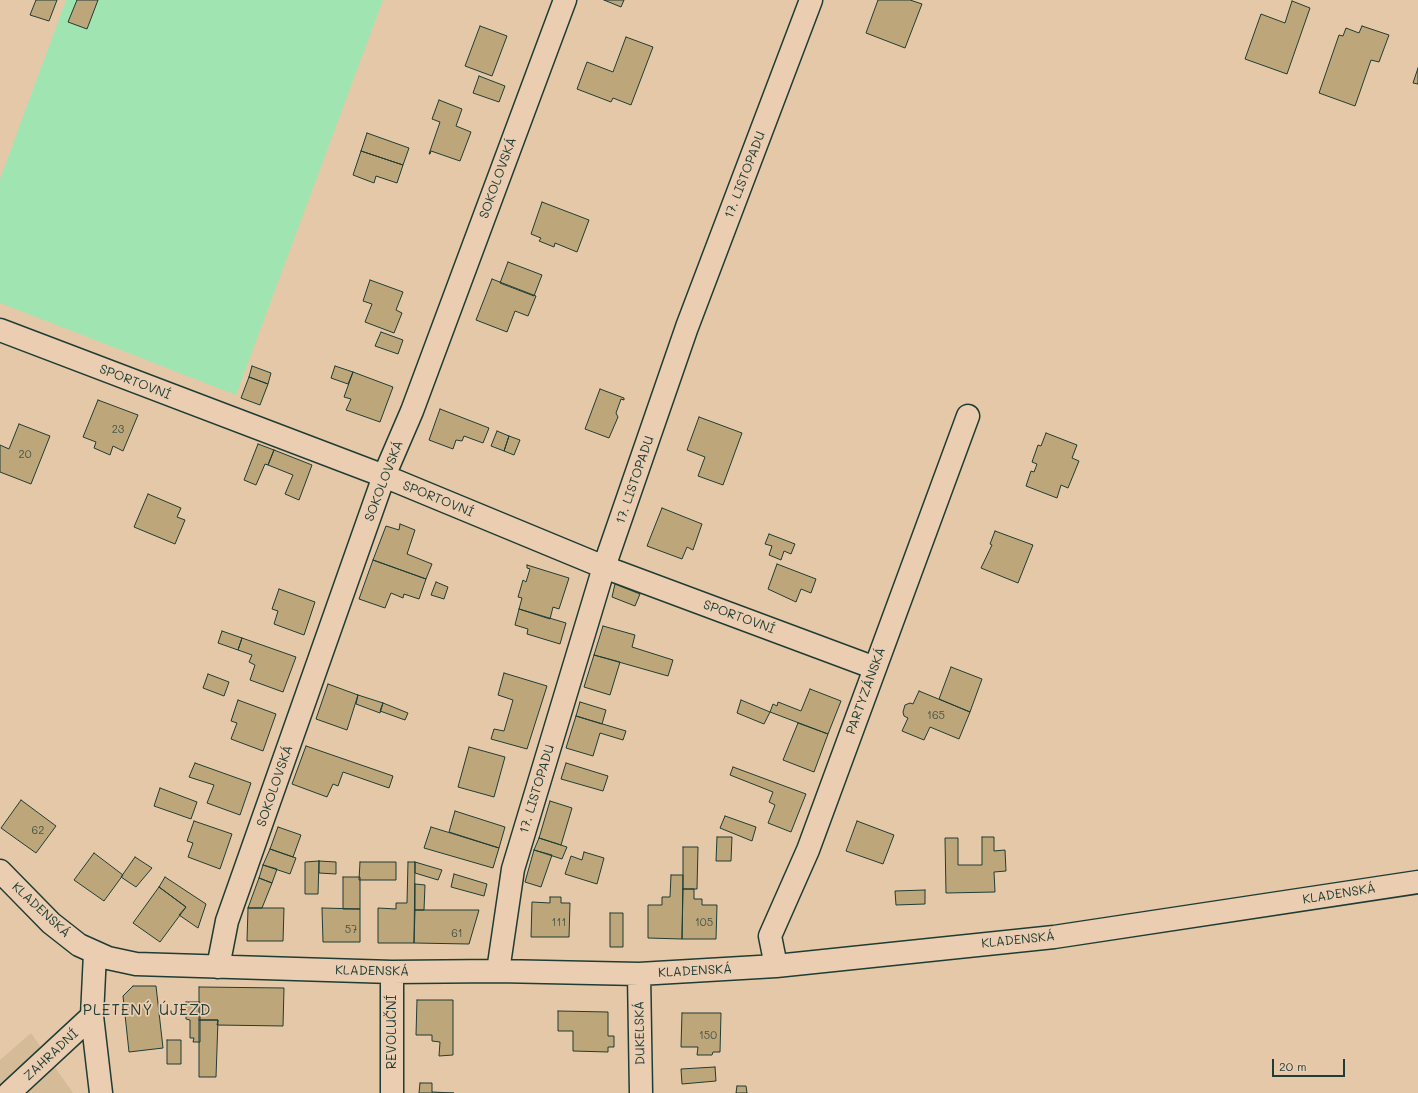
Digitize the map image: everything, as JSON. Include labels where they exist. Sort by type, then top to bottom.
[{"type":"street","name":"SOKOLOVSKÁ","points":[[218,967],[227,921],[384,476],[412,411],[565,0]]},
{"type":"street","name":"17. LISTOPADU","points":[[498,971],[513,869],[604,567],[687,327],[811,0]]},
{"type":"street","name":"SPORTOVNÍ","points":[[0,330],[384,476],[604,567],[875,668]]},
{"type":"street","name":"PARTYZÁNSKÁ","points":[[776,966],[770,936],[808,850],[968,416]]},
{"type":"street","name":"KLADENSKÁ","points":[[0,871],[60,931],[79,945],[95,953],[136,964],[392,972],[498,971],[638,974],[776,966],[1054,937],[1418,882]]},
{"type":"street","name":"ZAHRADNÍ","points":[[95,953],[92,1016],[101,1093]]},
{"type":"street","name":"REVOLUČNÍ","points":[[392,972],[392,1093]]},
{"type":"street","name":"DUKELSKÁ","points":[[638,974],[641,1093]]},
{"type":"street","name":"ZAHRADNÍ","points":[[10,1093],[92,1016]]},
{"type":"shaded area","points":[[31,1033],[73,1093],[0,1093],[0,1060]]},
{"type":"green space","points":[[66,0],[383,0],[236,395],[0,303],[0,179]]},
{"type":"building","points":[[36,0],[57,0],[49,21],[30,15]]},
{"type":"building","points":[[77,0],[98,0],[87,29],[68,22]]},
{"type":"building","points":[[604,0],[624,0],[621,7]]},
{"type":"building","points":[[878,0],[910,0],[922,4],[905,48],[866,33]]},
{"type":"building","points":[[1292,1],[1310,8],[1287,74],[1245,59],[1261,14],[1285,23]]},
{"type":"building","points":[[480,26],[507,36],[492,76],[465,66]]},
{"type":"building","points":[[1362,26],[1389,35],[1379,62],[1371,60],[1355,106],[1319,93],[1339,35],[1343,36],[1346,28],[1359,33]]},
{"type":"building","points":[[626,37],[653,47],[631,105],[613,98],[611,102],[577,89],[587,62],[613,72]]},
{"type":"building","points":[[1418,68],[1418,84],[1413,83]]},
{"type":"building","points":[[479,76],[505,86],[499,102],[473,93]]},
{"type":"building","points":[[439,100],[462,109],[456,126],[471,132],[460,161],[431,151],[429,154],[440,122],[432,119]]},
{"type":"building","points":[[367,133],[409,148],[403,165],[361,151]]},
{"type":"building","points":[[361,151],[403,165],[397,183],[376,176],[374,183],[353,175]]},
{"type":"building","points":[[542,202],[589,220],[577,252],[555,243],[554,247],[539,241],[541,238],[531,234]]},
{"type":"building","points":[[508,262],[542,275],[534,296],[500,283]]},
{"type":"building","points":[[492,279],[536,296],[528,316],[515,311],[507,332],[476,320]]},
{"type":"building","points":[[370,280],[403,292],[396,310],[402,313],[394,333],[365,322],[372,304],[363,301]]},
{"type":"building","points":[[381,332],[403,340],[398,354],[375,346]]},
{"type":"building","points":[[252,366],[271,373],[268,384],[249,377]]},
{"type":"building","points":[[335,366],[353,372],[348,384],[331,378]]},
{"type":"building","points":[[353,372],[393,387],[380,422],[346,410],[351,399],[344,397]]},
{"type":"building","points":[[249,377],[268,384],[260,405],[241,398]]},
{"type":"building","points":[[600,389],[624,398],[624,400],[621,399],[616,413],[618,417],[609,438],[585,429]]},
{"type":"building","points":[[98,400],[138,415],[123,451],[113,446],[110,455],[94,448],[96,442],[83,437]]},
{"type":"building","points":[[440,409],[489,428],[483,443],[464,436],[462,441],[456,440],[453,449],[429,440]]},
{"type":"building","points":[[699,417],[742,433],[723,485],[698,476],[705,457],[687,450]]},
{"type":"building","points":[[19,424],[50,436],[31,484],[0,472],[0,445],[9,449]]},
{"type":"building","points":[[497,431],[509,436],[504,451],[491,446]]},
{"type":"building","points":[[1046,433],[1077,445],[1072,458],[1079,461],[1068,488],[1061,485],[1057,498],[1026,486],[1031,471],[1034,472],[1037,464],[1032,462],[1038,445],[1041,446]]},
{"type":"building","points":[[509,436],[520,440],[514,455],[504,451]]},
{"type":"building","points":[[258,444],[274,450],[268,465],[265,464],[256,485],[244,480]]},
{"type":"building","points":[[274,450],[312,465],[299,500],[285,494],[293,475],[268,465]]},
{"type":"building","points":[[148,494],[181,508],[177,517],[185,520],[175,544],[134,527]]},
{"type":"building","points":[[662,508],[702,524],[693,550],[687,547],[682,559],[647,546]]},
{"type":"building","points":[[400,524],[415,530],[407,554],[432,564],[426,579],[373,560],[386,526],[399,530]]},
{"type":"building","points":[[995,531],[1033,545],[1018,583],[981,568],[992,545],[990,544]]},
{"type":"building","points":[[769,534],[795,544],[791,554],[784,551],[781,560],[769,555],[772,546],[765,544]]},
{"type":"building","points":[[373,560],[426,579],[419,599],[404,594],[403,598],[391,593],[385,608],[359,599]]},
{"type":"building","points":[[777,564],[816,579],[811,593],[801,589],[796,602],[768,589]]},
{"type":"building","points":[[527,565],[569,578],[559,609],[553,607],[550,619],[519,609],[522,598],[518,597],[523,580],[526,582],[530,569],[527,568]]},
{"type":"building","points":[[436,582],[448,587],[444,599],[431,595]]},
{"type":"building","points":[[615,584],[640,594],[635,606],[612,597]]},
{"type":"building","points":[[279,589],[315,602],[304,635],[274,624],[278,611],[272,609]]},
{"type":"building","points":[[519,609],[566,623],[560,644],[527,634],[528,629],[515,625]]},
{"type":"building","points":[[603,626],[635,635],[632,647],[673,660],[668,676],[594,655]]},
{"type":"building","points":[[222,631],[242,638],[238,650],[218,643]]},
{"type":"building","points":[[242,638],[296,657],[283,692],[250,680],[255,665],[249,662],[252,655],[238,650]]},
{"type":"building","points":[[594,655],[620,662],[610,695],[584,687]]},
{"type":"building","points":[[951,667],[982,679],[970,712],[939,699]]},
{"type":"building","points":[[504,673],[547,686],[527,749],[491,739],[494,729],[504,731],[513,700],[498,695]]},
{"type":"building","points":[[208,674],[229,682],[224,696],[203,688]]},
{"type":"building","points":[[328,684],[358,695],[347,730],[316,719]]},
{"type":"building","points":[[810,689],[841,701],[828,734],[770,712],[773,704],[777,706],[778,702],[801,711]]},
{"type":"building","points":[[919,691],[970,712],[959,739],[930,727],[924,740],[902,731],[908,718],[904,716],[903,712],[905,705],[910,703],[913,704]]},
{"type":"building","points":[[358,695],[383,703],[380,713],[356,704]]},
{"type":"building","points":[[238,700],[276,714],[263,751],[231,739],[237,723],[231,721]]},
{"type":"building","points":[[741,700],[770,712],[764,724],[737,713]]},
{"type":"building","points":[[580,702],[606,710],[602,724],[576,716]]},
{"type":"building","points":[[383,703],[408,713],[405,720],[380,711]]},
{"type":"building","points":[[576,716],[626,731],[623,740],[600,733],[593,756],[566,748]]},
{"type":"building","points":[[798,723],[828,734],[814,772],[783,760]]},
{"type":"building","points":[[306,746],[393,776],[389,788],[343,772],[338,786],[333,784],[327,797],[292,784]]},
{"type":"building","points":[[469,747],[505,757],[494,797],[458,787]]},
{"type":"building","points":[[195,763],[251,783],[240,815],[207,803],[214,785],[189,777]]},
{"type":"building","points":[[566,763],[608,776],[603,791],[561,779]]},
{"type":"building","points":[[733,767],[806,794],[791,832],[768,823],[775,805],[769,802],[773,792],[730,775]]},
{"type":"building","points":[[160,788],[197,802],[191,819],[154,806]]},
{"type":"building","points":[[21,800],[56,826],[36,853],[1,828]]},
{"type":"building","points":[[550,801],[572,808],[561,845],[539,838]]},
{"type":"building","points":[[455,811],[505,827],[499,848],[449,832]]},
{"type":"building","points":[[725,816],[756,827],[752,841],[720,828]]},
{"type":"building","points":[[194,821],[232,834],[220,869],[188,857],[193,843],[187,841]]},
{"type":"building","points":[[857,821],[894,835],[883,864],[846,851]]},
{"type":"building","points":[[278,827],[301,835],[293,857],[270,849]]},
{"type":"building","points":[[431,827],[499,848],[493,868],[424,848]]},
{"type":"building","points":[[717,837],[732,837],[731,861],[716,861]]},
{"type":"building","points":[[982,837],[994,837],[994,851],[1005,850],[1006,871],[994,872],[995,892],[946,893],[945,838],[958,838],[958,865],[982,865]]},
{"type":"building","points":[[539,838],[567,847],[562,859],[534,850]]},
{"type":"building","points":[[683,847],[698,847],[697,889],[683,889]]},
{"type":"building","points":[[270,849],[296,858],[290,874],[263,865]]},
{"type":"building","points":[[534,850],[552,855],[541,887],[525,882]]},
{"type":"building","points":[[584,852],[604,858],[597,884],[565,874],[571,856],[582,860]]},
{"type":"building","points":[[94,853],[123,875],[104,901],[74,880]]},
{"type":"building","points":[[135,857],[152,868],[136,887],[121,877]]},
{"type":"building","points":[[319,861],[336,862],[336,874],[319,873]]},
{"type":"building","points":[[319,861],[318,894],[305,894],[305,862]]},
{"type":"building","points":[[360,862],[396,862],[396,880],[359,880]]},
{"type":"building","points":[[408,862],[415,862],[414,943],[378,943],[378,908],[396,909],[396,903],[407,903]]},
{"type":"building","points":[[415,862],[442,870],[438,880],[415,873]]},
{"type":"building","points":[[263,865],[277,869],[272,883],[259,878]]},
{"type":"building","points":[[454,874],[487,884],[484,896],[451,887]]},
{"type":"building","points":[[671,875],[683,875],[682,939],[648,938],[648,905],[662,905],[662,897],[670,897]]},
{"type":"building","points":[[165,877],[206,904],[198,928],[179,915],[186,907],[159,887]]},
{"type":"building","points":[[343,877],[360,877],[360,909],[343,909]]},
{"type":"building","points":[[259,878],[272,883],[262,908],[248,908]]},
{"type":"building","points":[[415,884],[425,885],[424,910],[415,910]]},
{"type":"building","points":[[159,887],[186,907],[160,942],[133,923]]},
{"type":"building","points":[[683,889],[694,889],[694,899],[702,899],[702,905],[717,905],[716,939],[682,939]]},
{"type":"building","points":[[925,890],[925,904],[896,905],[895,891]]},
{"type":"building","points":[[550,897],[561,897],[561,903],[570,903],[569,937],[531,937],[532,902],[550,903]]},
{"type":"building","points":[[248,908],[284,908],[283,941],[247,941]]},
{"type":"building","points":[[322,908],[360,909],[360,942],[323,942]]},
{"type":"building","points":[[415,910],[479,910],[469,944],[414,943]]},
{"type":"building","points":[[610,913],[623,913],[623,947],[610,947]]},
{"type":"building","points":[[133,986],[156,986],[163,1048],[129,1052],[123,996]]},
{"type":"building","points":[[199,987],[284,988],[283,1026],[217,1025],[218,1020],[199,1020]]},
{"type":"building","points":[[417,1000],[453,1000],[453,1055],[439,1056],[440,1042],[432,1041],[432,1035],[416,1035]]},
{"type":"building","points":[[186,1002],[200,1002],[200,1042],[193,1042],[194,1038],[190,1038],[190,1020],[186,1019]]},
{"type":"building","points":[[558,1011],[608,1012],[608,1036],[614,1036],[614,1047],[608,1047],[608,1052],[573,1051],[573,1031],[558,1031]]},
{"type":"building","points":[[682,1013],[721,1013],[720,1052],[713,1052],[712,1055],[697,1055],[698,1047],[681,1047]]},
{"type":"building","points":[[199,1020],[218,1020],[216,1077],[199,1077]]},
{"type":"building","points":[[167,1040],[181,1040],[181,1064],[167,1064]]},
{"type":"building","points":[[715,1067],[716,1081],[682,1084],[681,1069]]},
{"type":"building","points":[[420,1083],[432,1083],[432,1092],[454,1093],[419,1093]]},
{"type":"building","points":[[737,1086],[746,1086],[747,1093],[736,1093]]},
{"type":"district","name":"PLETENÝ ÚJEZD","points":[[147,1010]]}]
